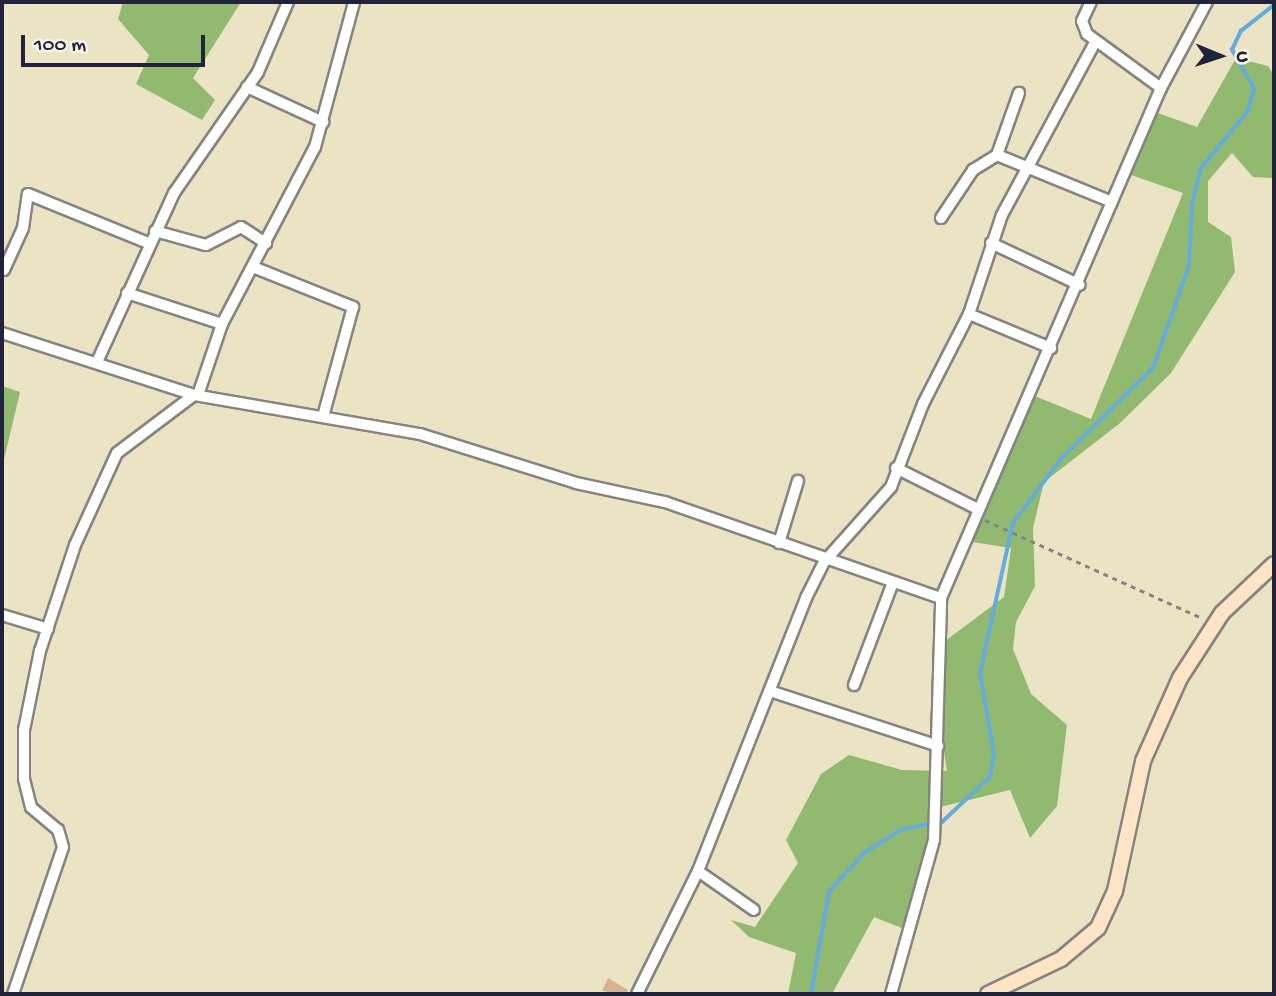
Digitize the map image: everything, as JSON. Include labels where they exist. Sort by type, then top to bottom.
[{"type":"street","points":[[97,362],[148,243],[201,147],[247,87],[288,2]]},
{"type":"street","points":[[13,994],[63,847],[58,830],[31,807],[24,779],[26,716],[48,629],[75,545],[117,453],[196,395],[222,324],[266,243],[323,122],[354,2]]},
{"type":"street","points":[[1091,2],[1082,21],[1095,42],[1161,89]]},
{"type":"street","points":[[891,994],[934,840],[941,598],[1080,285],[1112,202],[1161,89],[1207,2]]},
{"type":"street","points":[[637,994],[698,871],[769,691],[824,562],[881,501],[969,314],[991,243],[1026,170],[1095,42]]},
{"type":"street","points":[[247,87],[323,122]]},
{"type":"street","points":[[942,218],[973,170],[997,155],[1019,93]]},
{"type":"street","points":[[997,155],[1026,170],[1112,202]]},
{"type":"street","points":[[4,270],[23,228],[28,194],[148,243]]},
{"type":"street","points":[[155,231],[206,245],[241,227],[266,243]]},
{"type":"street","points":[[991,243],[1080,285]]},
{"type":"street","points":[[253,267],[352,307],[324,413]]},
{"type":"street","points":[[127,293],[222,324]]},
{"type":"street","points":[[969,314],[1051,348]]},
{"type":"street","points":[[2,333],[196,395],[269,410],[324,413],[665,502],[824,562],[891,585],[941,598]]},
{"type":"street","points":[[896,468],[977,512]]},
{"type":"street","points":[[779,543],[798,481]]},
{"type":"street","points":[[988,994],[1061,959],[1106,916],[1151,739],[1215,624],[1274,564]]},
{"type":"street","points":[[854,685],[891,585]]},
{"type":"street","points":[[2,615],[48,629]]},
{"type":"street","points":[[769,691],[938,746]]},
{"type":"street","points":[[698,871],[754,910]]},
{"type":"path","points":[[977,512],[1003,527],[1215,624]]},
{"type":"green space","points":[[123,2],[241,2],[193,78],[215,100],[202,120],[136,84],[149,55],[118,19]]},
{"type":"green space","points":[[1236,58],[1268,66],[1274,75],[1274,178],[1253,177],[1232,153],[1208,181],[1208,222],[1231,237],[1235,272],[1171,373],[1119,424],[1044,482],[1033,528],[1035,586],[1016,622],[1013,649],[1031,694],[1067,725],[1057,806],[1030,838],[1010,790],[936,808],[937,835],[909,931],[874,917],[832,994],[788,994],[796,953],[749,937],[731,920],[755,927],[798,863],[786,840],[821,774],[849,755],[902,770],[947,771],[940,728],[941,644],[1004,597],[1011,548],[966,541],[1030,394],[1091,419],[1183,193],[1128,174],[1155,112],[1197,127]]},
{"type":"green space","points":[[2,386],[20,392],[2,468]]},
{"type":"building","points":[[608,978],[628,990],[626,994],[602,991]]},
{"type":"waterway","points":[[811,994],[829,892],[864,853],[902,829],[942,822],[990,777],[994,755],[980,673],[1013,523],[1062,458],[1153,368],[1189,266],[1192,204],[1201,168],[1248,111],[1254,89],[1232,50],[1241,31],[1274,5]]}]
